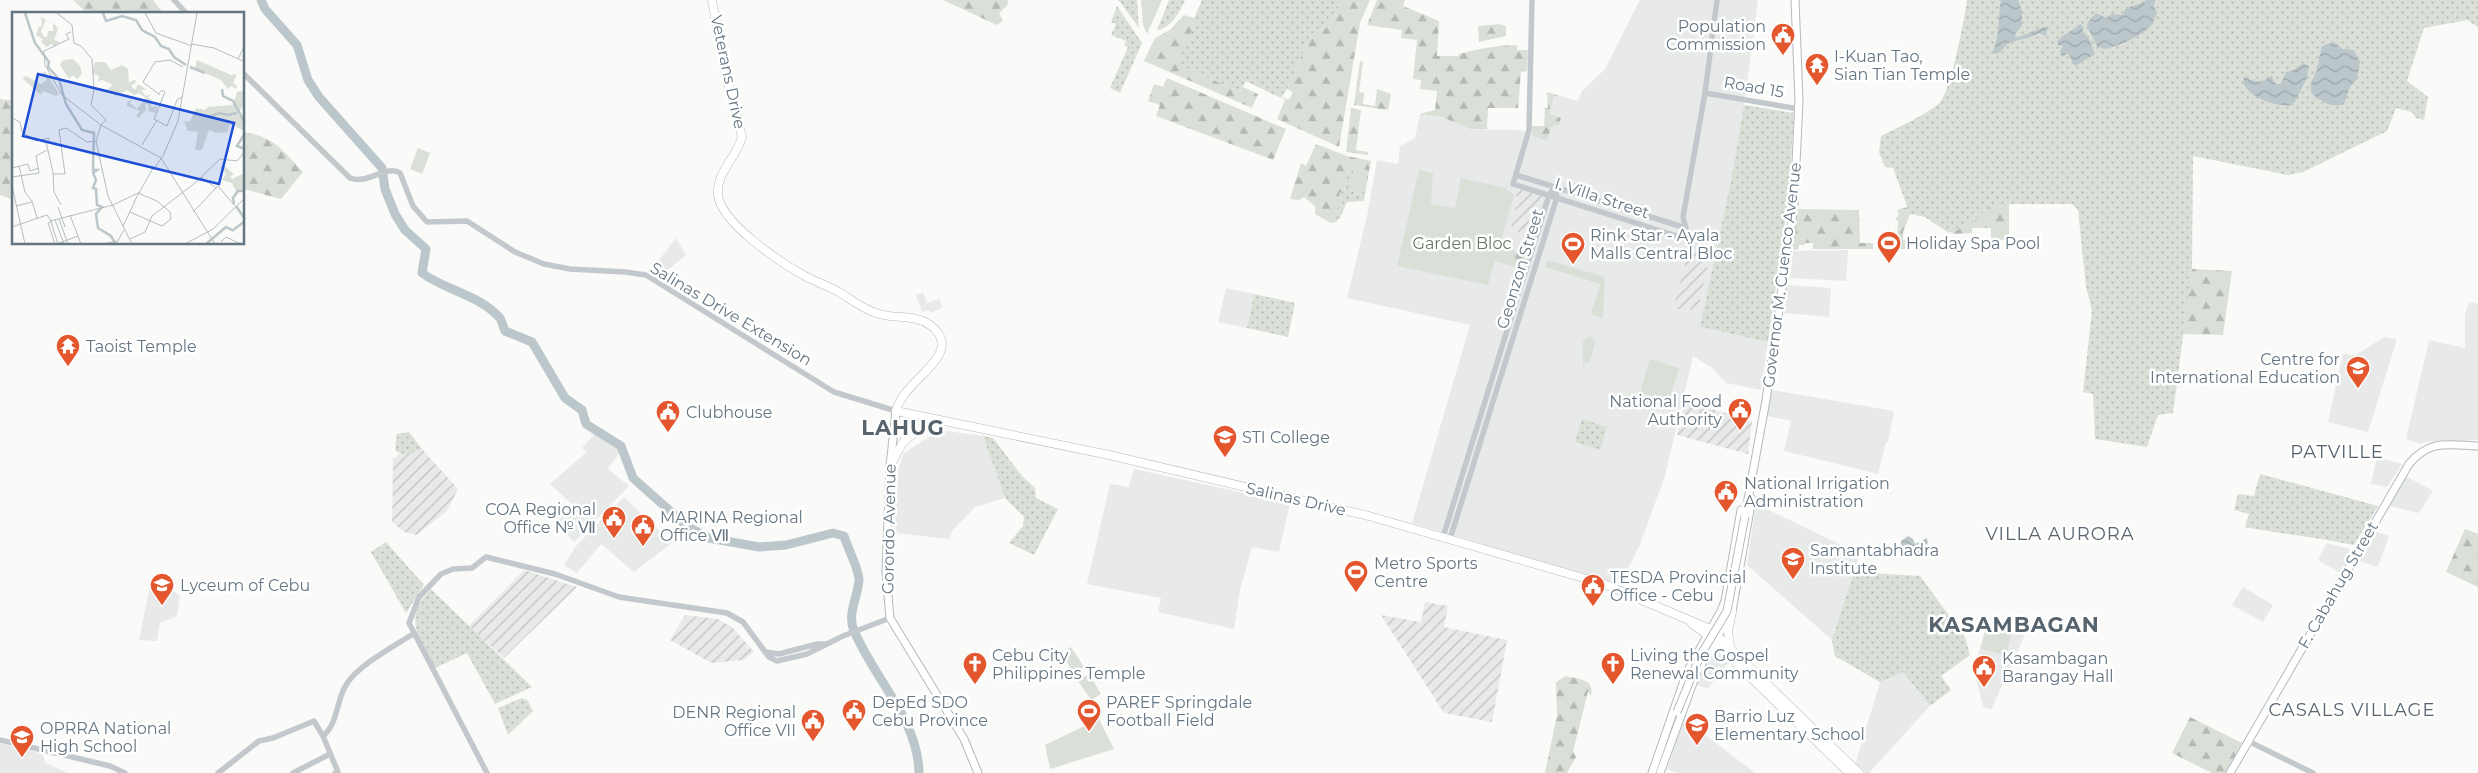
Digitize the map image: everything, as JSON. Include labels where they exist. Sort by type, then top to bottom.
[{"type":"main road","name":"Veterans Drive","points":[[712,0],[724,67],[742,137],[740,146],[721,175],[718,196],[721,204],[733,222],[759,244],[804,276],[837,291],[868,310],[879,314],[920,320],[935,330],[941,339],[939,353],[935,362],[904,392],[896,411]]},
{"type":"main road","name":"Governor M. Cuenco Avenue","points":[[1656,773],[1677,712],[1700,656],[1727,611],[1745,516],[1794,205],[1799,109],[1795,0]]},
{"type":"main road","name":"Salinas Drive","points":[[896,411],[932,420],[1002,432],[1109,455],[1370,516],[1604,584],[1709,631],[1728,648]]},
{"type":"main road","name":"Gorordo Avenue","points":[[896,411],[890,466],[886,589],[890,618],[964,739],[978,773]]},
{"type":"main road","points":[[890,466],[903,442],[932,420]]},
{"type":"main road","name":"F. Cabahug Street","points":[[2230,773],[2409,464],[2418,453],[2432,446],[2478,446]]},
{"type":"main road","name":"Governor M. Cuenco Avenue","points":[[1652,773],[1672,709],[1695,656],[1723,607],[1751,465],[1755,459]]},
{"type":"main road","name":"Governor M. Cuenco Avenue","points":[[1660,773],[1705,657],[1732,612],[1750,517],[1755,459]]},
{"type":"main road","points":[[1723,607],[1726,612],[1732,612],[1728,632],[1728,648],[1849,773]]},
{"type":"main road","points":[[1695,656],[1700,654],[1705,657],[1714,651],[1728,648]]},
{"type":"main road","points":[[1728,648],[1858,773]]},
{"type":"street","points":[[174,0],[185,12]]},
{"type":"street","points":[[1516,175],[1529,130],[1532,0]]},
{"type":"street","points":[[1686,228],[1683,217],[1705,93],[1717,0]]},
{"type":"street","name":"Salinas Drive Extension","points":[[245,75],[350,178],[359,181],[391,171],[400,173],[412,206],[427,222],[467,221],[515,252],[544,264],[570,269],[646,275],[834,392],[896,411]]},
{"type":"street","name":"Road 15","points":[[1705,93],[1799,109]]},
{"type":"street","name":"I. Villa Street","points":[[1516,175],[1686,228],[1683,238],[1513,184],[1516,175]]},
{"type":"street","name":"Geonzon Street","points":[[1447,538],[1549,195],[1555,187]]},
{"type":"street","name":"Geonzon Street","points":[[1447,538],[1557,197],[1555,187]]},
{"type":"street","points":[[1673,235],[1676,225],[1683,217]]},
{"type":"street","points":[[487,773],[413,634],[409,623],[411,614],[420,597],[435,580],[447,571],[472,568],[486,557],[555,574],[619,597],[721,611],[742,622],[769,657],[777,661],[807,654],[843,636],[890,618]]},
{"type":"street","points":[[323,736],[329,731],[342,691],[351,677],[413,634]]},
{"type":"street","points":[[218,773],[259,741],[314,722],[323,736],[338,772],[335,773]]},
{"type":"street","points":[[0,740],[110,766],[125,773]]},
{"type":"street","points":[[2248,741],[2313,773]]},
{"type":"street","points":[[294,773],[330,754]]},
{"type":"shaded area","points":[[1640,0],[1758,0],[1744,105],[1731,181],[1700,327],[1768,342],[1761,390],[1726,383],[1712,368],[1693,356],[1665,476],[1641,542],[1620,585],[1412,523],[1470,325],[1347,298],[1367,216],[1377,160],[1398,164],[1400,146],[1415,138],[1420,114],[1442,117],[1470,129],[1518,130],[1542,137],[1553,94],[1578,101],[1582,91],[1605,69]]},
{"type":"shaded area","points":[[1516,188],[1544,197],[1530,242],[1511,225],[1519,197],[1514,195]]},
{"type":"shaded area","points":[[676,238],[686,255],[657,279],[649,273]]},
{"type":"shaded area","points":[[1690,246],[1711,251],[1697,313],[1684,306],[1680,309],[1673,309]]},
{"type":"shaded area","points":[[1848,250],[1846,281],[1790,278],[1793,251]]},
{"type":"shaded area","points":[[1788,285],[1831,288],[1829,317],[1784,313]]},
{"type":"shaded area","points":[[1226,288],[1254,294],[1247,328],[1218,322]]},
{"type":"shaded area","points":[[923,292],[927,303],[939,299],[943,307],[931,313],[929,310],[922,312],[916,295]]},
{"type":"shaded area","points":[[2469,302],[2478,304],[2478,440],[2426,442],[2420,444],[2406,439],[2429,340],[2465,348],[2465,315]]},
{"type":"shaded area","name":"Centre for International Education","points":[[2384,337],[2397,339],[2368,432],[2328,422],[2343,353],[2354,356]]},
{"type":"shaded area","points":[[1772,390],[1894,411],[1888,442],[1886,442],[1878,474],[1784,451],[1791,421],[1767,416]]},
{"type":"shaded area","points":[[1685,401],[1752,421],[1748,454],[1677,435]]},
{"type":"shaded area","points":[[940,430],[983,436],[1005,498],[975,507],[953,530],[949,539],[895,533],[898,469],[904,453]]},
{"type":"shaded area","points":[[596,432],[621,451],[608,469],[629,486],[574,542],[556,523],[573,505],[550,484],[587,452],[582,448]]},
{"type":"shaded area","points":[[422,449],[458,489],[447,511],[417,535],[404,532],[392,522],[393,458],[397,457],[398,454]]},
{"type":"shaded area","points":[[2377,457],[2402,464],[2387,487],[2371,484]]},
{"type":"shaded area","points":[[1134,469],[1290,503],[1279,552],[1252,547],[1240,590],[1234,629],[1158,612],[1161,598],[1087,584],[1110,484],[1129,487]]},
{"type":"shaded area","points":[[2406,476],[2433,491],[2419,513],[2389,506]]},
{"type":"shaded area","points":[[624,497],[672,543],[634,572],[601,544],[577,573],[564,565],[576,546]]},
{"type":"shaded area","points":[[1756,504],[1860,554],[1832,640],[1747,565]]},
{"type":"shaded area","points":[[2377,532],[2389,536],[2378,567],[2360,561]]},
{"type":"shaded area","points":[[2327,543],[2354,550],[2340,573],[2318,560]]},
{"type":"shaded area","points":[[524,570],[577,587],[504,658],[469,626]]},
{"type":"shaded area","name":"Lyceum of Cebu","points":[[152,576],[180,596],[177,616],[160,623],[157,641],[139,640]]},
{"type":"shaded area","points":[[2243,587],[2273,605],[2263,622],[2232,605]]},
{"type":"shaded area","points":[[1425,602],[1448,606],[1444,627],[1507,640],[1492,722],[1444,713],[1381,615],[1421,622]]},
{"type":"shaded area","points":[[685,615],[718,619],[733,628],[754,652],[744,660],[711,663],[670,640]]},
{"type":"shaded area","points":[[1987,623],[2010,628],[2025,635],[1991,710],[1983,707],[1974,669]]},
{"type":"shaded area","points":[[1723,653],[1731,661],[1720,671],[1708,689],[1697,685],[1708,658],[1714,654]]},
{"type":"shaded area","points":[[1903,672],[1930,706],[1869,773],[1864,773],[1855,766],[1880,682]]},
{"type":"shaded area","name":"Barrio Luz Elementary School","points":[[1684,718],[1755,773],[1677,773],[1667,769]]},
{"type":"shaded area","name":"OPRRA National High School","points":[[0,743],[43,754],[45,763],[68,773],[0,773]]},
{"type":"green space","points":[[73,0],[153,0],[162,12],[86,12]]},
{"type":"green space","points":[[943,0],[1008,0],[1007,6],[999,13],[1003,21],[997,25]]},
{"type":"green space","points":[[1118,0],[1137,0],[1139,28],[1120,2]]},
{"type":"green space","points":[[1141,0],[1162,0],[1147,34],[1143,25]]},
{"type":"green space","points":[[1169,0],[1185,0],[1171,23],[1157,30]]},
{"type":"green space","points":[[1202,0],[1342,0],[1329,27],[1311,34],[1287,89],[1281,98],[1246,81],[1240,92],[1176,64],[1196,20],[1194,18]]},
{"type":"green space","points":[[1342,0],[1370,0],[1360,23],[1339,147],[1277,119],[1285,100],[1281,97],[1289,100],[1293,92],[1287,89],[1311,34],[1329,27]]},
{"type":"green space","points":[[1377,0],[1405,0],[1403,6],[1439,21],[1437,56],[1458,56],[1459,54],[1480,49],[1510,45],[1517,45],[1517,50],[1528,50],[1527,71],[1521,72],[1518,108],[1488,108],[1487,129],[1470,129],[1442,117],[1420,114],[1435,110],[1437,91],[1420,89],[1421,80],[1413,79],[1417,40],[1401,38],[1402,30],[1367,25]]},
{"type":"green space","points":[[1967,0],[2478,0],[2478,27],[2467,20],[2424,28],[2407,81],[2428,97],[2424,120],[2416,118],[2412,112],[2396,108],[2387,131],[2303,172],[2288,175],[2193,156],[2192,269],[2173,413],[2158,415],[2147,447],[2095,439],[2093,394],[2083,392],[2092,310],[2086,287],[2078,210],[2072,204],[1992,204],[1970,225],[1949,233],[1925,217],[1910,214],[1893,168],[1885,167],[1879,152],[1881,136],[1930,110],[1941,101],[1945,93],[1957,52]]},
{"type":"green space","points":[[1117,6],[1142,43],[1120,93],[1110,88],[1128,47],[1124,45],[1126,41],[1111,35],[1116,24],[1111,22]]},
{"type":"green space","points":[[1184,15],[1197,19],[1177,64],[1240,92],[1243,87],[1258,94],[1252,108],[1144,61],[1155,38],[1170,30]]},
{"type":"green space","points":[[1499,24],[1506,26],[1506,36],[1479,42],[1478,26]]},
{"type":"green space","points":[[1360,61],[1363,62],[1359,92],[1364,93],[1363,104],[1375,106],[1377,89],[1391,94],[1388,110],[1354,105]]},
{"type":"green space","points":[[1167,78],[1286,129],[1273,160],[1156,116],[1160,105],[1148,101],[1154,84],[1163,87]]},
{"type":"green space","points":[[1547,92],[1559,96],[1554,96],[1549,114],[1561,118],[1559,124],[1551,127],[1547,141],[1532,136],[1532,126],[1544,126],[1545,108],[1548,108]]},
{"type":"green space","points":[[0,99],[12,101],[12,199],[0,195]]},
{"type":"green space","points":[[1744,105],[1794,113],[1789,194],[1768,342],[1700,327],[1731,181]]},
{"type":"green space","points":[[1351,108],[1361,110],[1356,150],[1368,152],[1368,155],[1346,152]]},
{"type":"green space","points":[[245,132],[271,141],[303,172],[281,199],[245,189]]},
{"type":"green space","points":[[1316,144],[1347,156],[1371,161],[1369,171],[1348,167],[1344,192],[1339,193],[1342,203],[1331,215],[1336,222],[1331,223],[1315,214],[1315,206],[1304,197],[1299,200],[1290,199],[1301,163],[1306,166]]},
{"type":"green space","points":[[418,148],[430,153],[422,174],[410,169]]},
{"type":"green space","points":[[1348,166],[1354,168],[1349,191],[1361,194],[1367,171],[1369,171],[1364,201],[1347,202],[1340,218],[1336,222],[1331,215],[1342,203],[1339,193],[1344,192]]},
{"type":"green space","points":[[1354,168],[1367,171],[1362,194],[1349,191]]},
{"type":"green space","name":"Garden Bloc","points":[[1419,170],[1433,173],[1431,204],[1455,208],[1461,178],[1505,188],[1514,195],[1488,285],[1397,266]]},
{"type":"green space","points":[[1992,204],[2009,204],[2009,240],[1991,239],[1991,228],[1972,228],[1972,233],[1953,234],[1952,232],[1970,225]]},
{"type":"green space","points":[[1908,207],[1910,214],[1903,232],[1903,240],[1908,241],[1908,249],[1897,249],[1898,221],[1895,219],[1899,215],[1897,210]]},
{"type":"green space","points":[[1796,209],[1859,210],[1860,243],[1873,243],[1873,249],[1813,249],[1813,243],[1805,243],[1804,245],[1799,245],[1798,250],[1791,249]]},
{"type":"green space","points":[[1499,244],[1526,257],[1515,291],[1509,289],[1515,267],[1494,261]]},
{"type":"green space","points":[[1547,260],[1605,277],[1603,318],[1591,314],[1600,284],[1545,267]]},
{"type":"green space","points":[[2192,269],[2232,271],[2223,335],[2182,334]]},
{"type":"green space","points":[[1254,294],[1295,303],[1288,337],[1247,328]]},
{"type":"green space","points":[[1588,337],[1593,338],[1595,343],[1589,363],[1585,362],[1583,370],[1583,341]]},
{"type":"green space","points":[[1650,359],[1679,368],[1668,402],[1640,393]]},
{"type":"green space","points":[[1582,419],[1607,427],[1600,450],[1575,442]]},
{"type":"green space","points":[[409,432],[422,449],[408,454],[401,454],[395,450],[397,434]]},
{"type":"green space","points":[[983,436],[993,438],[1022,476],[1035,488],[1036,498],[1058,509],[1034,555],[1009,543],[1023,526],[1024,517],[1005,498]]},
{"type":"green space","points":[[2260,474],[2378,506],[2354,545],[2245,527],[2249,514],[2234,510],[2238,494],[2254,496]]},
{"type":"green space","points":[[2465,529],[2478,534],[2478,587],[2446,572]]},
{"type":"green space","points":[[386,542],[424,585],[406,613],[371,552]]},
{"type":"green space","points":[[1854,572],[1920,576],[1965,637],[1970,655],[1941,676],[1951,690],[1930,706],[1903,672],[1880,682],[1835,656],[1832,640]]},
{"type":"green space","points":[[431,589],[532,687],[495,704],[467,653],[435,668],[419,637],[415,619],[422,600]]},
{"type":"green space","points":[[1987,626],[2012,633],[2006,655],[1981,649]]},
{"type":"green space","points":[[1071,647],[1084,667],[1074,673],[1061,653]]},
{"type":"green space","points":[[1089,674],[1101,694],[1091,700],[1078,681]]},
{"type":"green space","points":[[1566,676],[1588,683],[1592,690],[1591,695],[1588,691],[1573,752],[1576,757],[1567,773],[1545,773],[1557,715],[1556,682]]},
{"type":"green space","points":[[522,698],[528,701],[533,711],[508,735],[498,708]]},
{"type":"green space","points":[[2190,717],[2242,743],[2225,773],[2212,773],[2172,753]]},
{"type":"green space","name":"PAREF Springdale Football Field","points":[[1099,719],[1114,749],[1050,769],[1045,745]]},
{"type":"water","points":[[2001,0],[2018,0],[2022,11],[2022,26],[2015,34],[2016,38],[2044,27],[2047,28],[2046,36],[2039,33],[2029,38],[2011,42],[1995,54],[1993,51],[1998,33]]},
{"type":"water","points":[[2146,2],[2153,4],[2157,13],[2150,27],[2134,38],[2116,46],[2104,49],[2097,46],[2087,26],[2096,13],[2106,18],[2112,14],[2123,15],[2126,8]]},
{"type":"water","points":[[2080,24],[2083,26],[2083,32],[2088,37],[2095,54],[2075,66],[2068,53],[2062,57],[2060,51],[2063,46],[2058,45],[2057,42]]},
{"type":"water","points":[[2334,42],[2343,49],[2354,50],[2360,62],[2357,79],[2350,87],[2344,104],[2332,105],[2312,93],[2311,84],[2317,70],[2322,46]]},
{"type":"water","points":[[2303,63],[2309,66],[2307,78],[2293,105],[2278,104],[2261,99],[2253,95],[2244,83],[2244,77],[2258,81],[2265,80],[2271,76],[2276,84],[2281,84],[2286,72],[2294,70]]},
{"type":"water","points":[[1908,536],[1913,539],[1915,544],[1927,538],[1928,548],[1923,557],[1920,554],[1909,556],[1902,551],[1901,541]]},
{"type":"waterway","points":[[261,0],[265,9],[297,45],[308,80],[319,97],[382,168],[385,189],[395,214],[405,230],[426,249],[422,273],[482,303],[499,317],[505,331],[532,342],[565,398],[582,410],[586,424],[621,446],[633,478],[688,527],[709,538],[759,547],[786,545],[833,533],[844,536],[859,580],[852,616],[853,628],[871,664],[903,716],[917,753],[919,773]]},
{"type":"place","name":"Population Commission","points":[[1783,56]]},
{"type":"place","name":"I-Kuan Tao, Sian Tian Temple","points":[[1817,86]]},
{"type":"place","name":"Holiday Spa Pool","points":[[1889,264]]},
{"type":"place","name":"Rink Star - Ayala Malls Central Bloc","points":[[1573,265]]},
{"type":"place","name":"Taoist Temple","points":[[68,367]]},
{"type":"place","name":"Centre for International Education","points":[[2358,389]]},
{"type":"place","name":"National Food Authority","points":[[1740,431]]},
{"type":"place","name":"Clubhouse","points":[[668,433]]},
{"type":"place","name":"STI College","points":[[1225,458]]},
{"type":"place","name":"National Irrigation Administration","points":[[1726,513]]},
{"type":"place","name":"COA Regional Office № Ⅶ","points":[[614,539]]},
{"type":"place","name":"MARINA Regional Office Ⅶ","points":[[643,547]]},
{"type":"place","name":"Samantabhadra Institute","points":[[1793,580]]},
{"type":"place","name":"Metro Sports Centre","points":[[1356,593]]},
{"type":"place","name":"Lyceum of Cebu","points":[[162,606]]},
{"type":"place","name":"TESDA Provincial Office - Cebu","points":[[1593,607]]},
{"type":"place","name":"Cebu City Philippines Temple","points":[[975,685]]},
{"type":"place","name":"Living the Gospel Renewal Community","points":[[1613,685]]},
{"type":"place","name":"Kasambagan Barangay Hall","points":[[1984,688]]},
{"type":"place","name":"DepEd SDO Cebu Province","points":[[854,732]]},
{"type":"place","name":"PAREF Springdale Football Field","points":[[1089,732]]},
{"type":"place","name":"DENR Regional Office VII","points":[[813,742]]},
{"type":"place","name":"Barrio Luz Elementary School","points":[[1697,746]]},
{"type":"place","name":"OPRRA National High School","points":[[22,758]]},
{"type":"district","name":"LAHUG","points":[[903,427]]},
{"type":"district","name":"PATVILLE","points":[[2337,452]]},
{"type":"district","name":"VILLA AURORA","points":[[2060,534]]},
{"type":"district","name":"KASAMBAGAN","points":[[2014,624]]},
{"type":"district","name":"CASALS VILLAGE","points":[[2352,710]]}]
